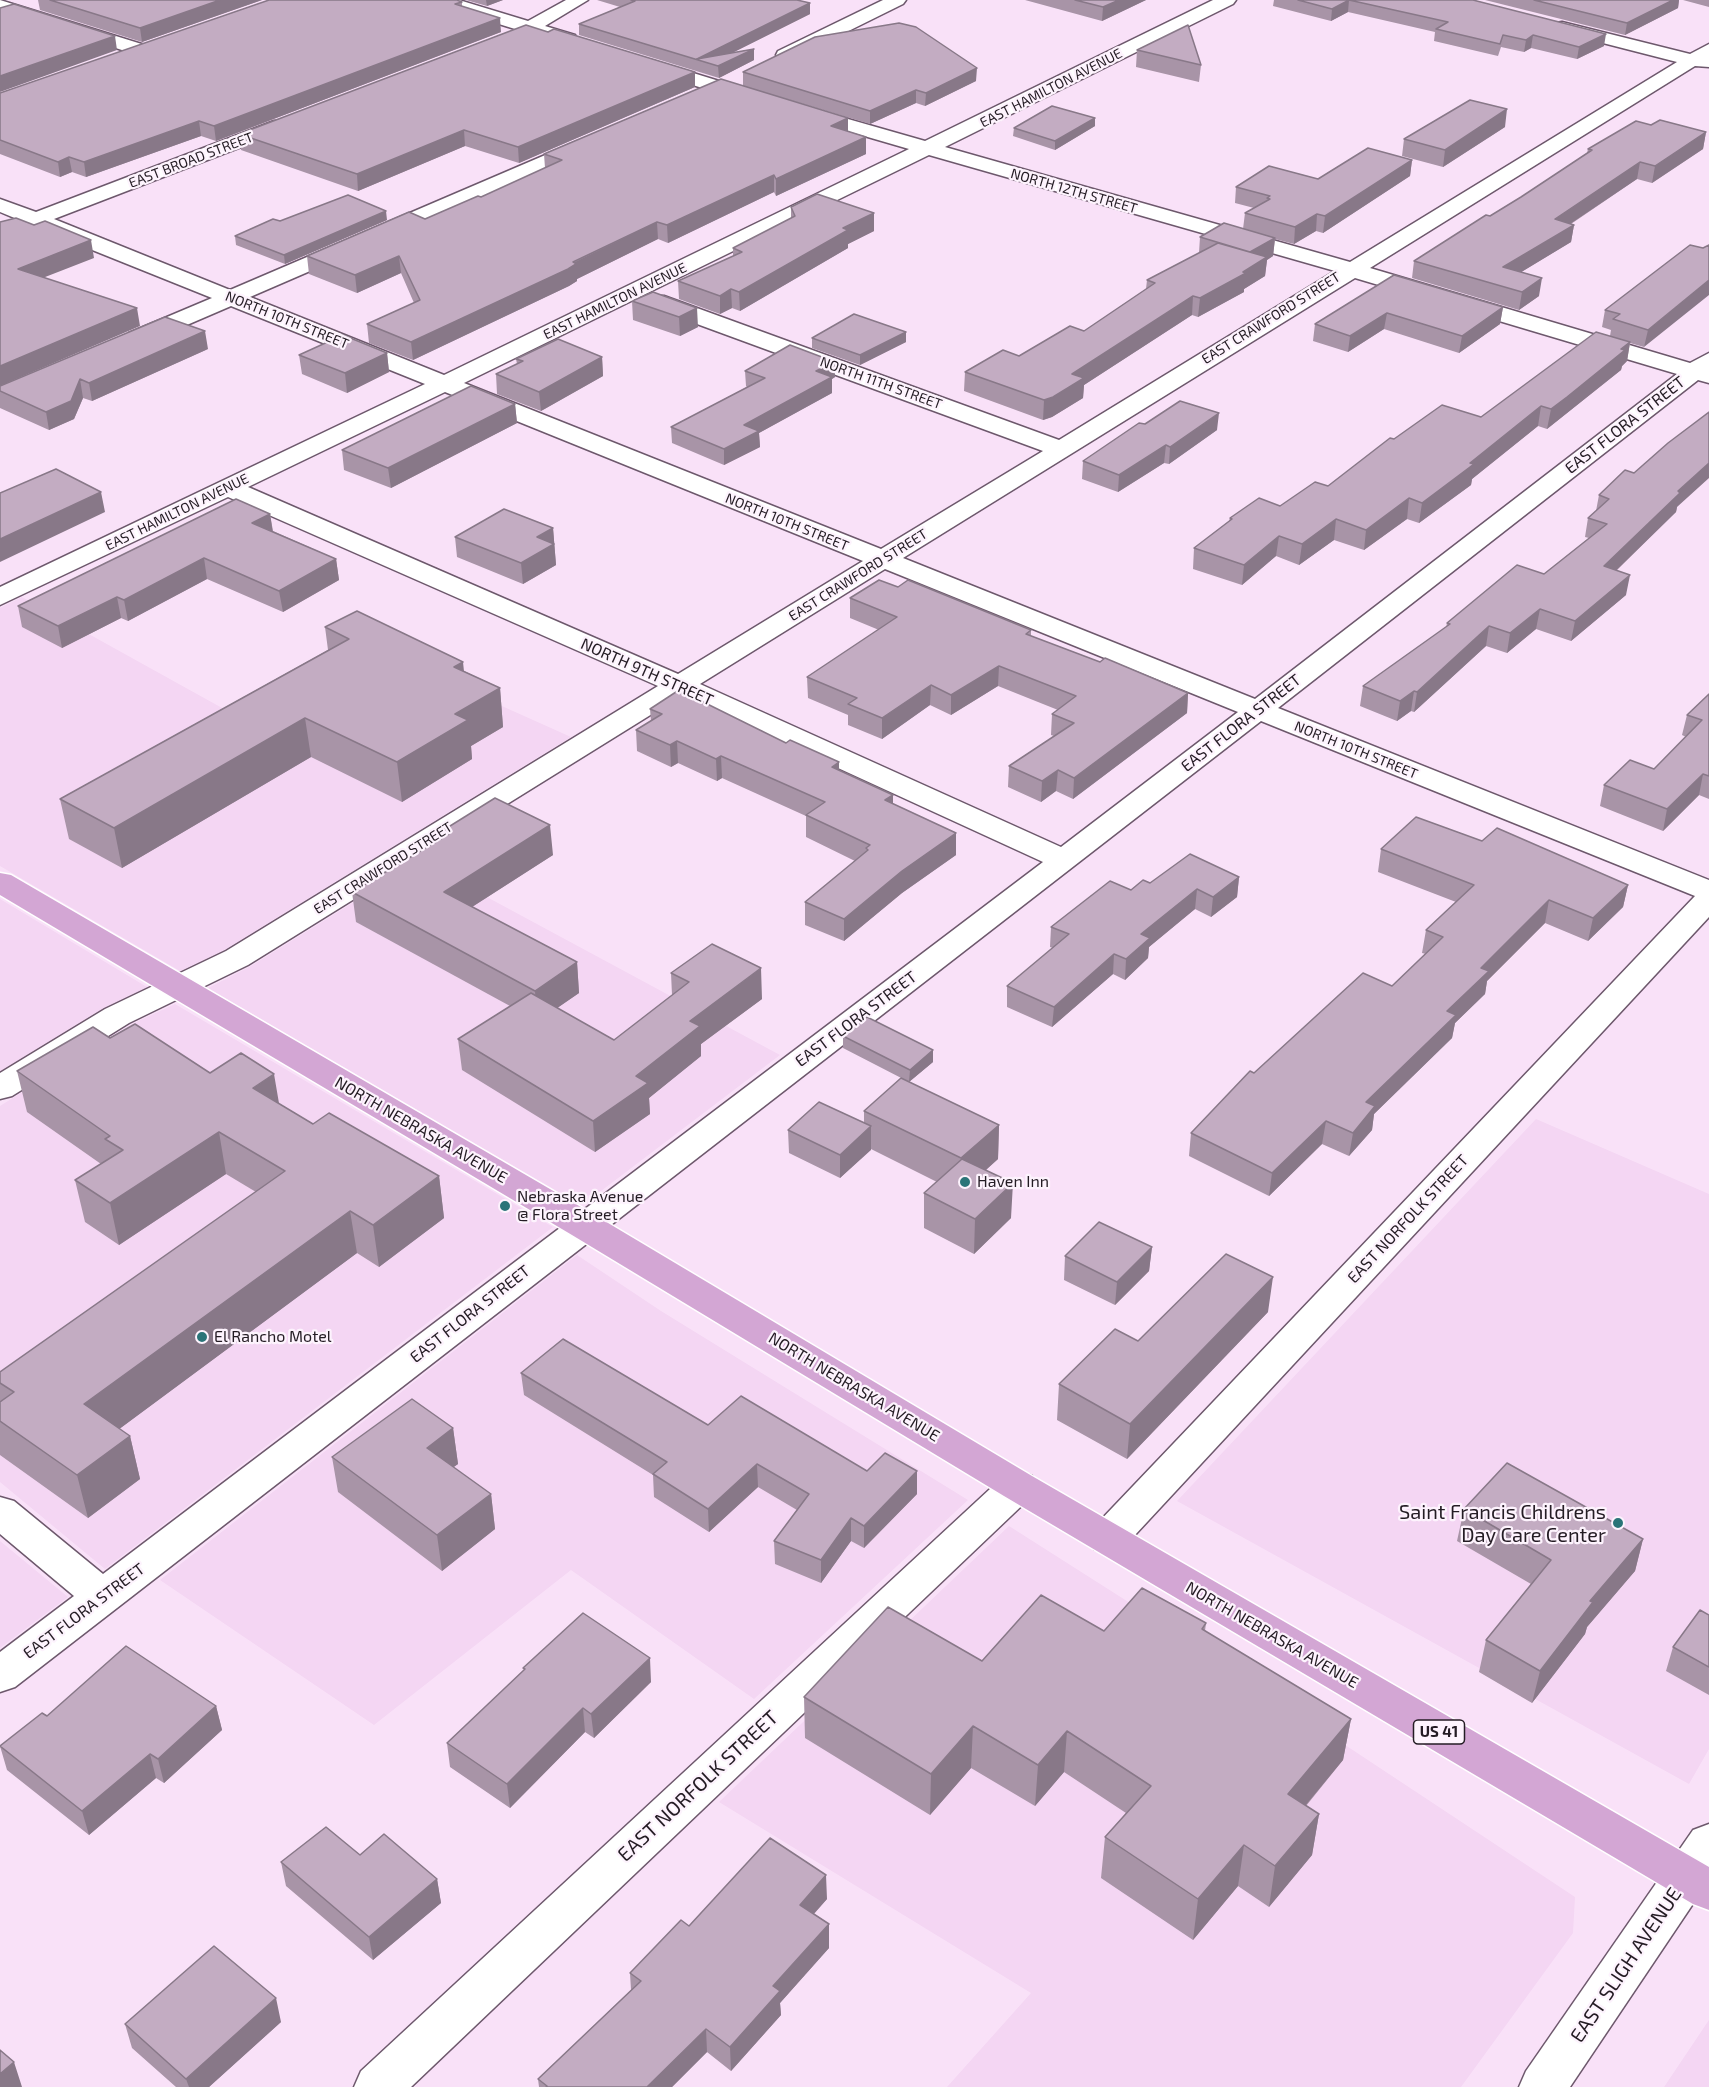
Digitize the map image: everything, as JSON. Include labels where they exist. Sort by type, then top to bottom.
[{"type":"main road","name":"NORTH NEBRASKA AVENUE","points":[[0,882],[585,1226],[1018,1486],[1701,1870]]},
{"type":"street","points":[[0,4],[12,0]]},
{"type":"street","points":[[440,0],[588,46]]},
{"type":"street","points":[[500,41],[533,28],[579,0]]},
{"type":"street","points":[[771,61],[897,0]]},
{"type":"street","name":"EAST HAMILTON AVENUE","points":[[0,597],[633,293],[1227,0]]},
{"type":"street","points":[[0,4],[141,50]]},
{"type":"street","points":[[1546,23],[1704,58]]},
{"type":"street","points":[[109,62],[163,43]]},
{"type":"street","name":"EAST CRAWFORD STREET","points":[[0,1088],[117,1016],[237,958],[1350,269],[1704,58]]},
{"type":"street","name":"NORTH 12TH STREET","points":[[632,59],[926,150],[1704,369]]},
{"type":"street","points":[[687,101],[751,72]]},
{"type":"street","name":"EAST BROAD STREET","points":[[0,233],[301,118]]},
{"type":"street","points":[[121,345],[600,139]]},
{"type":"street","name":"NORTH 10TH STREET","points":[[0,205],[1709,891]]},
{"type":"street","name":"NORTH 11TH STREET","points":[[633,293],[1061,449]]},
{"type":"street","name":"EAST FLORA STREET","points":[[0,1675],[1704,369]]},
{"type":"street","name":"NORTH 9TH STREET","points":[[227,487],[679,685],[1064,860]]},
{"type":"street","name":"EAST NORFOLK STREET","points":[[1108,1538],[1709,899]]},
{"type":"street","name":"EAST NORFOLK STREET","points":[[378,2087],[1018,1486]]},
{"type":"street","points":[[0,1512],[104,1597]]},
{"type":"street","name":"EAST SLIGH AVENUE","points":[[1543,2087],[1701,1870]]},
{"type":"shaded area","points":[[22,597],[251,724],[388,655],[571,737],[224,950],[180,971],[0,866],[0,608]]},
{"type":"shaded area","points":[[420,861],[780,1055],[601,1191],[574,1201],[208,988],[251,966]]},
{"type":"shaded area","points":[[0,899],[147,987],[103,1008],[0,1071]]},
{"type":"shaded area","points":[[175,1004],[553,1227],[105,1569],[0,1482],[0,1106],[130,1025]]},
{"type":"shaded area","points":[[1536,1119],[1709,1194],[1709,1749],[1689,1784],[1177,1501]]},
{"type":"shaded area","points":[[577,1255],[661,1311],[968,1500],[754,1699],[571,1570],[374,1725],[160,1580]]},
{"type":"shaded area","points":[[1009,1526],[1141,1610],[1575,1897],[1573,1933],[1461,2087],[947,2087],[1031,1993],[719,1802]]},
{"type":"shaded area","points":[[0,1541],[68,1597],[0,1648]]},
{"type":"shaded area","points":[[1709,2020],[1709,2087],[1664,2087]]},
{"type":"building","points":[[50,0],[220,0],[140,28]]},
{"type":"building","points":[[269,0],[457,0],[462,2],[455,4],[500,18],[214,126],[199,121],[84,162],[69,157],[58,162],[0,140],[0,93]]},
{"type":"building","points":[[631,0],[797,0],[810,3],[697,59],[754,49],[718,66],[579,24],[635,1]]},
{"type":"building","points":[[1075,0],[1119,0],[1103,7]]},
{"type":"building","points":[[1298,0],[1349,0],[1332,9]]},
{"type":"building","points":[[1349,0],[1473,0],[1606,34],[1579,47],[1533,35],[1526,40],[1503,35],[1500,44],[1436,29],[1448,22]]},
{"type":"building","points":[[1534,0],[1673,0],[1627,23]]},
{"type":"building","points":[[14,4],[115,36],[0,76],[0,8]]},
{"type":"building","points":[[899,23],[916,27],[977,68],[926,93],[916,90],[870,111],[743,72],[815,37]]},
{"type":"building","points":[[526,25],[548,32],[554,29],[695,72],[518,147],[464,130],[357,174],[239,134]]},
{"type":"building","points":[[1188,25],[1201,65],[1137,50]]},
{"type":"building","points":[[721,79],[848,118],[831,126],[866,137],[776,179],[774,175],[667,225],[657,222],[573,262],[576,264],[568,269],[411,342],[367,324],[420,300],[399,256],[355,275],[307,256],[409,212],[425,219],[478,196],[481,197],[562,160],[544,154]]},
{"type":"building","points":[[1470,100],[1507,109],[1445,150],[1404,139]]},
{"type":"building","points":[[1052,106],[1095,118],[1055,141],[1014,128]]},
{"type":"building","points":[[1660,120],[1706,132],[1655,166],[1640,162],[1555,219],[1574,225],[1503,267],[1542,278],[1522,292],[1414,261],[1486,215],[1490,216],[1521,197],[1592,150],[1588,149],[1636,121],[1651,125]]},
{"type":"building","points":[[1368,148],[1412,160],[1325,216],[1317,214],[1295,227],[1245,213],[1270,199],[1267,198],[1270,196],[1236,187],[1269,166],[1318,179]]},
{"type":"building","points":[[817,194],[874,213],[843,228],[848,230],[739,292],[731,289],[720,296],[678,281],[742,252],[733,248],[795,216],[791,207]]},
{"type":"building","points":[[348,195],[386,211],[284,255],[235,236],[273,219],[280,221]]},
{"type":"building","points":[[16,218],[34,225],[45,221],[91,240],[18,269],[137,308],[0,366],[0,222]]},
{"type":"building","points":[[1224,223],[1275,238],[1250,252],[1200,237]]},
{"type":"building","points":[[1218,243],[1267,257],[1243,272],[1246,273],[1200,298],[1193,296],[1072,374],[1084,378],[1053,397],[1044,400],[965,372],[1003,350],[1019,356],[1070,326],[1084,331],[1155,283],[1147,280]]},
{"type":"building","points":[[1690,245],[1703,248],[1709,245],[1709,280],[1648,330],[1613,319],[1620,314],[1605,310]]},
{"type":"building","points":[[1394,275],[1503,307],[1462,336],[1387,313],[1350,336],[1315,324]]},
{"type":"building","points":[[653,292],[697,308],[679,317],[632,301]]},
{"type":"building","points":[[854,314],[906,332],[860,355],[812,338]]},
{"type":"building","points":[[165,317],[205,331],[89,383],[80,379],[71,401],[46,412],[0,391],[0,386]]},
{"type":"building","points":[[1596,332],[1630,342],[1621,349],[1625,350],[1567,397],[1551,409],[1541,406],[1470,463],[1474,464],[1422,503],[1409,498],[1366,530],[1336,519],[1302,544],[1279,536],[1244,565],[1194,548],[1232,519],[1230,518],[1259,498],[1280,506],[1315,482],[1328,486],[1390,438],[1394,439],[1442,405],[1481,417]]},
{"type":"building","points":[[343,335],[387,353],[345,373],[299,355]]},
{"type":"building","points":[[558,339],[602,357],[539,392],[496,374],[523,361],[516,359]]},
{"type":"building","points":[[790,345],[835,362],[816,371],[832,377],[744,425],[759,431],[724,449],[671,427],[765,378],[745,371]]},
{"type":"building","points":[[471,386],[515,404],[388,468],[342,450]]},
{"type":"building","points":[[1180,401],[1219,413],[1170,447],[1166,445],[1119,475],[1083,461],[1139,423],[1145,424]]},
{"type":"building","points":[[1709,412],[1709,463],[1604,566],[1630,575],[1575,621],[1540,609],[1510,633],[1489,626],[1417,692],[1414,691],[1400,701],[1363,686],[1450,624],[1447,623],[1517,565],[1544,574],[1607,524],[1588,518],[1609,499],[1599,495],[1625,470],[1634,473],[1668,443]]},
{"type":"building","points":[[56,469],[101,492],[0,539],[0,493]]},
{"type":"building","points":[[236,499],[270,514],[252,523],[336,559],[279,591],[204,558],[124,600],[117,597],[58,626],[18,606]]},
{"type":"building","points":[[504,509],[553,528],[537,537],[554,544],[521,563],[455,537]]},
{"type":"building","points":[[879,580],[898,587],[908,580],[1031,630],[1026,634],[1100,662],[1105,658],[1188,693],[1074,778],[1058,770],[1042,781],[1009,766],[1074,723],[1052,714],[1076,696],[999,666],[951,695],[931,685],[882,718],[848,704],[857,698],[807,677],[897,617],[850,598]]},
{"type":"building","points":[[357,611],[463,662],[454,667],[500,688],[455,714],[468,720],[397,762],[305,718],[114,828],[60,799],[349,639],[325,627]]},
{"type":"building","points":[[679,690],[786,743],[790,740],[839,762],[832,767],[893,795],[885,800],[956,833],[902,871],[844,919],[805,902],[868,850],[866,848],[870,845],[806,815],[825,802],[721,756],[716,759],[677,741],[670,745],[636,730],[662,714],[650,709]]},
{"type":"building","points":[[1709,694],[1709,776],[1703,774],[1667,809],[1604,785],[1630,760],[1654,769],[1702,720],[1687,715]]},
{"type":"building","points":[[495,798],[550,825],[444,892],[577,962],[535,991],[352,892],[449,834],[442,831]]},
{"type":"building","points":[[1416,817],[1482,841],[1497,828],[1628,885],[1593,918],[1549,900],[1481,968],[1489,971],[1447,1011],[1456,1015],[1366,1102],[1375,1106],[1353,1133],[1326,1121],[1272,1173],[1191,1133],[1250,1071],[1254,1073],[1363,973],[1392,986],[1443,937],[1426,930],[1474,885],[1381,849]]},
{"type":"building","points":[[1190,854],[1239,877],[1213,897],[1197,889],[1141,934],[1150,938],[1126,959],[1114,954],[1054,1007],[1007,986],[1069,934],[1051,927],[1110,881],[1131,890],[1143,880],[1150,883]]},
{"type":"building","points":[[712,944],[761,968],[690,1021],[700,1026],[636,1076],[648,1083],[593,1121],[458,1039],[531,993],[614,1040],[689,982],[671,973]]},
{"type":"building","points":[[867,1017],[933,1050],[910,1070],[843,1036]]},
{"type":"building","points":[[135,1024],[210,1073],[241,1053],[274,1074],[253,1088],[313,1124],[329,1113],[439,1176],[373,1225],[350,1211],[84,1404],[130,1436],[77,1475],[0,1421],[0,1402],[14,1392],[0,1383],[0,1372],[285,1171],[219,1132],[110,1203],[75,1180],[123,1150],[105,1139],[110,1136],[17,1071],[93,1027],[110,1038]]},
{"type":"building","points":[[901,1078],[999,1125],[961,1158],[864,1111]]},
{"type":"building","points":[[819,1102],[871,1126],[840,1155],[788,1130]]},
{"type":"building","points":[[962,1159],[1013,1183],[975,1219],[924,1193]]},
{"type":"building","points":[[1099,1222],[1152,1247],[1117,1282],[1065,1256]]},
{"type":"building","points":[[1226,1254],[1273,1277],[1130,1424],[1059,1384],[1115,1329],[1138,1341]]},
{"type":"building","points":[[563,1339],[708,1425],[741,1396],[867,1471],[885,1453],[917,1471],[864,1526],[851,1518],[821,1560],[774,1541],[809,1494],[757,1464],[708,1509],[653,1474],[667,1462],[521,1373]]},
{"type":"building","points":[[412,1399],[453,1428],[427,1448],[491,1494],[437,1535],[332,1457]]},
{"type":"building","points":[[1507,1463],[1643,1539],[1590,1601],[1593,1602],[1540,1671],[1486,1640],[1551,1560],[1464,1509]]},
{"type":"building","points":[[1142,1588],[1206,1623],[1202,1629],[1351,1719],[1288,1794],[1319,1814],[1275,1866],[1244,1845],[1198,1899],[1105,1837],[1151,1786],[1067,1731],[1038,1765],[973,1726],[931,1774],[804,1697],[888,1607],[982,1661],[1041,1595],[1104,1631]]},
{"type":"building","points":[[1700,1610],[1709,1615],[1709,1667],[1673,1647]]},
{"type":"building","points":[[583,1613],[650,1658],[591,1714],[583,1708],[507,1784],[447,1743],[525,1669],[523,1668]]},
{"type":"building","points":[[126,1646],[216,1706],[158,1759],[150,1754],[82,1811],[0,1746],[42,1713],[47,1716]]},
{"type":"building","points":[[326,1827],[360,1855],[384,1834],[437,1879],[369,1937],[281,1862]]},
{"type":"building","points":[[770,1838],[826,1875],[800,1905],[829,1924],[773,1986],[780,1991],[730,2047],[706,2029],[647,2087],[546,2087],[538,2079],[641,1981],[630,1973],[681,1920],[689,1926]]},
{"type":"building","points":[[214,1946],[276,1998],[186,2079],[125,2024]]},
{"type":"building","points":[[0,2050],[14,2062],[0,2074]]},
{"type":"place","name":"Haven Inn","points":[[965,1182]]},
{"type":"place","name":"Nebraska Avenue @ Flora Street","points":[[505,1206]]},
{"type":"place","name":"El Rancho Motel","points":[[202,1337]]},
{"type":"place","name":"Saint Francis Childrens Day Care Center","points":[[1618,1523]]}]
